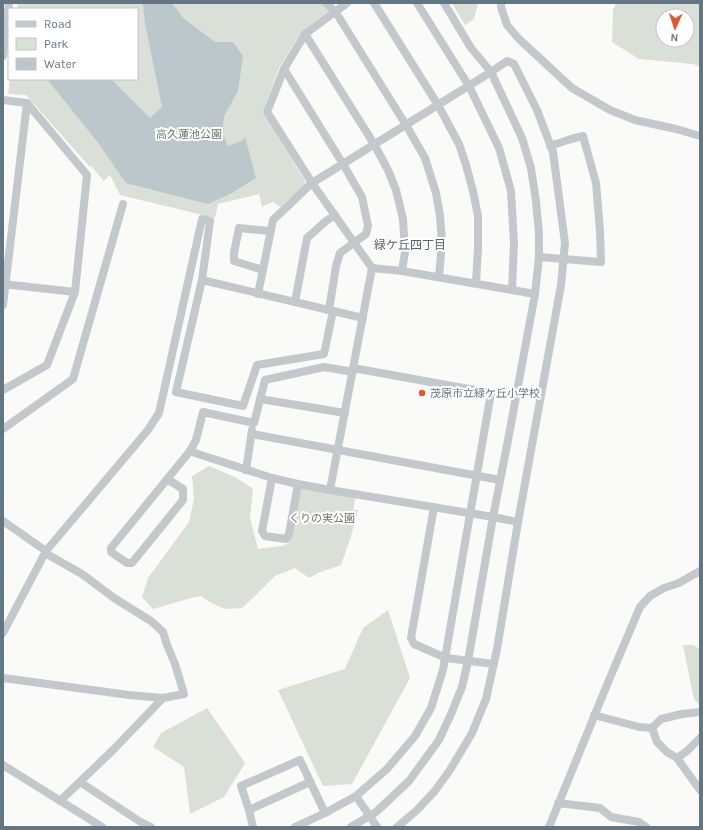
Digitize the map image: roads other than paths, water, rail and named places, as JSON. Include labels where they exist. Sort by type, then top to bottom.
[{"type":"street","points":[[326,3],[335,11],[425,158],[436,193],[442,241],[439,277]]},
{"type":"street","points":[[330,490],[372,268],[312,183],[267,112],[284,69],[305,34],[347,3]]},
{"type":"street","points":[[374,3],[438,105],[458,144],[466,165],[478,216],[476,284]]},
{"type":"street","points":[[417,3],[469,86],[499,148],[511,191],[514,243],[512,290]]},
{"type":"street","points":[[351,827],[376,812],[409,781],[439,740],[462,687],[535,294],[539,257],[539,227],[531,168],[522,138],[491,72],[471,48],[444,3]]},
{"type":"street","points":[[501,3],[507,25],[572,88],[610,110],[629,118],[700,136]]},
{"type":"street","points":[[3,56],[8,12]]},
{"type":"street","points":[[305,34],[374,144],[391,177],[396,190],[403,219],[405,252],[402,271]]},
{"type":"street","points":[[258,294],[273,220],[312,183],[507,61],[514,64],[537,110],[552,152],[565,243],[561,285],[518,522],[497,649],[486,699],[472,732],[450,770],[430,796],[416,811],[397,827]]},
{"type":"street","points":[[3,633],[46,552],[148,430],[159,413],[202,218],[210,221],[202,280],[176,392],[243,406],[257,365],[324,354],[336,266],[340,253],[366,234],[368,226],[362,197],[284,69]]},
{"type":"street","points":[[3,100],[26,103],[87,174],[74,292],[47,365],[3,390]]},
{"type":"street","points":[[3,305],[4,284],[26,103]]},
{"type":"street","points":[[539,257],[601,262],[596,183],[583,136],[550,146]]},
{"type":"street","points":[[3,428],[73,379],[123,204]]},
{"type":"street","points":[[295,302],[307,238],[335,215]]},
{"type":"street","points":[[263,270],[234,261],[234,253],[239,228],[270,231]]},
{"type":"street","points":[[372,268],[402,271],[535,294]]},
{"type":"street","points":[[202,280],[363,318]]},
{"type":"street","points":[[4,284],[74,292]]},
{"type":"street","points":[[246,470],[254,423],[265,380],[324,367],[353,370],[491,393],[446,658],[431,708],[415,736],[387,769],[356,796],[295,827]]},
{"type":"street","points":[[260,399],[345,413]]},
{"type":"street","points":[[167,479],[183,489],[183,500],[132,563],[127,563],[111,552],[111,548],[167,479],[190,451],[196,440],[203,412],[254,423]]},
{"type":"street","points":[[252,434],[500,480]]},
{"type":"street","points":[[190,451],[272,478],[298,484],[518,522]]},
{"type":"street","points":[[272,478],[262,531],[265,536],[286,539],[289,534],[298,484]]},
{"type":"street","points":[[434,507],[411,638],[414,644],[446,658],[494,664]]},
{"type":"street","points":[[3,521],[46,552],[82,574],[114,598],[151,621],[163,632],[184,694],[163,698],[129,695],[3,678]]},
{"type":"street","points":[[549,827],[594,715],[640,607],[650,596],[664,588],[679,583],[700,571]]},
{"type":"street","points":[[60,801],[113,750],[163,698]]},
{"type":"street","points":[[594,715],[639,727],[652,728],[661,720],[682,714],[700,712]]},
{"type":"street","points":[[652,728],[657,742],[667,752],[677,758],[700,790]]},
{"type":"street","points":[[677,758],[700,738]]},
{"type":"street","points":[[253,827],[241,786],[300,760],[325,813]]},
{"type":"street","points":[[3,765],[102,827]]},
{"type":"street","points":[[80,782],[151,827]]},
{"type":"street","points":[[249,810],[310,782]]},
{"type":"street","points":[[356,796],[377,827]]},
{"type":"street","points":[[558,804],[600,808],[611,817],[639,822],[646,827]]},
{"type":"water","points":[[143,3],[172,3],[183,18],[215,42],[233,42],[243,56],[238,91],[224,116],[222,132],[228,146],[243,140],[245,137],[256,178],[230,194],[208,204],[126,183],[96,140],[48,80],[112,80],[150,118],[162,107],[145,23]]},
{"type":"place","name":"茂原市立緑ケ丘小学校","points":[[422,393]]},
{"type":"district","name":"緑ケ丘四丁目","points":[[410,245]]},
{"type":"park label","name":"高久蓮池公園","points":[[189,134]]},
{"type":"park label","name":"くりの実公園","points":[[322,518]]}]
